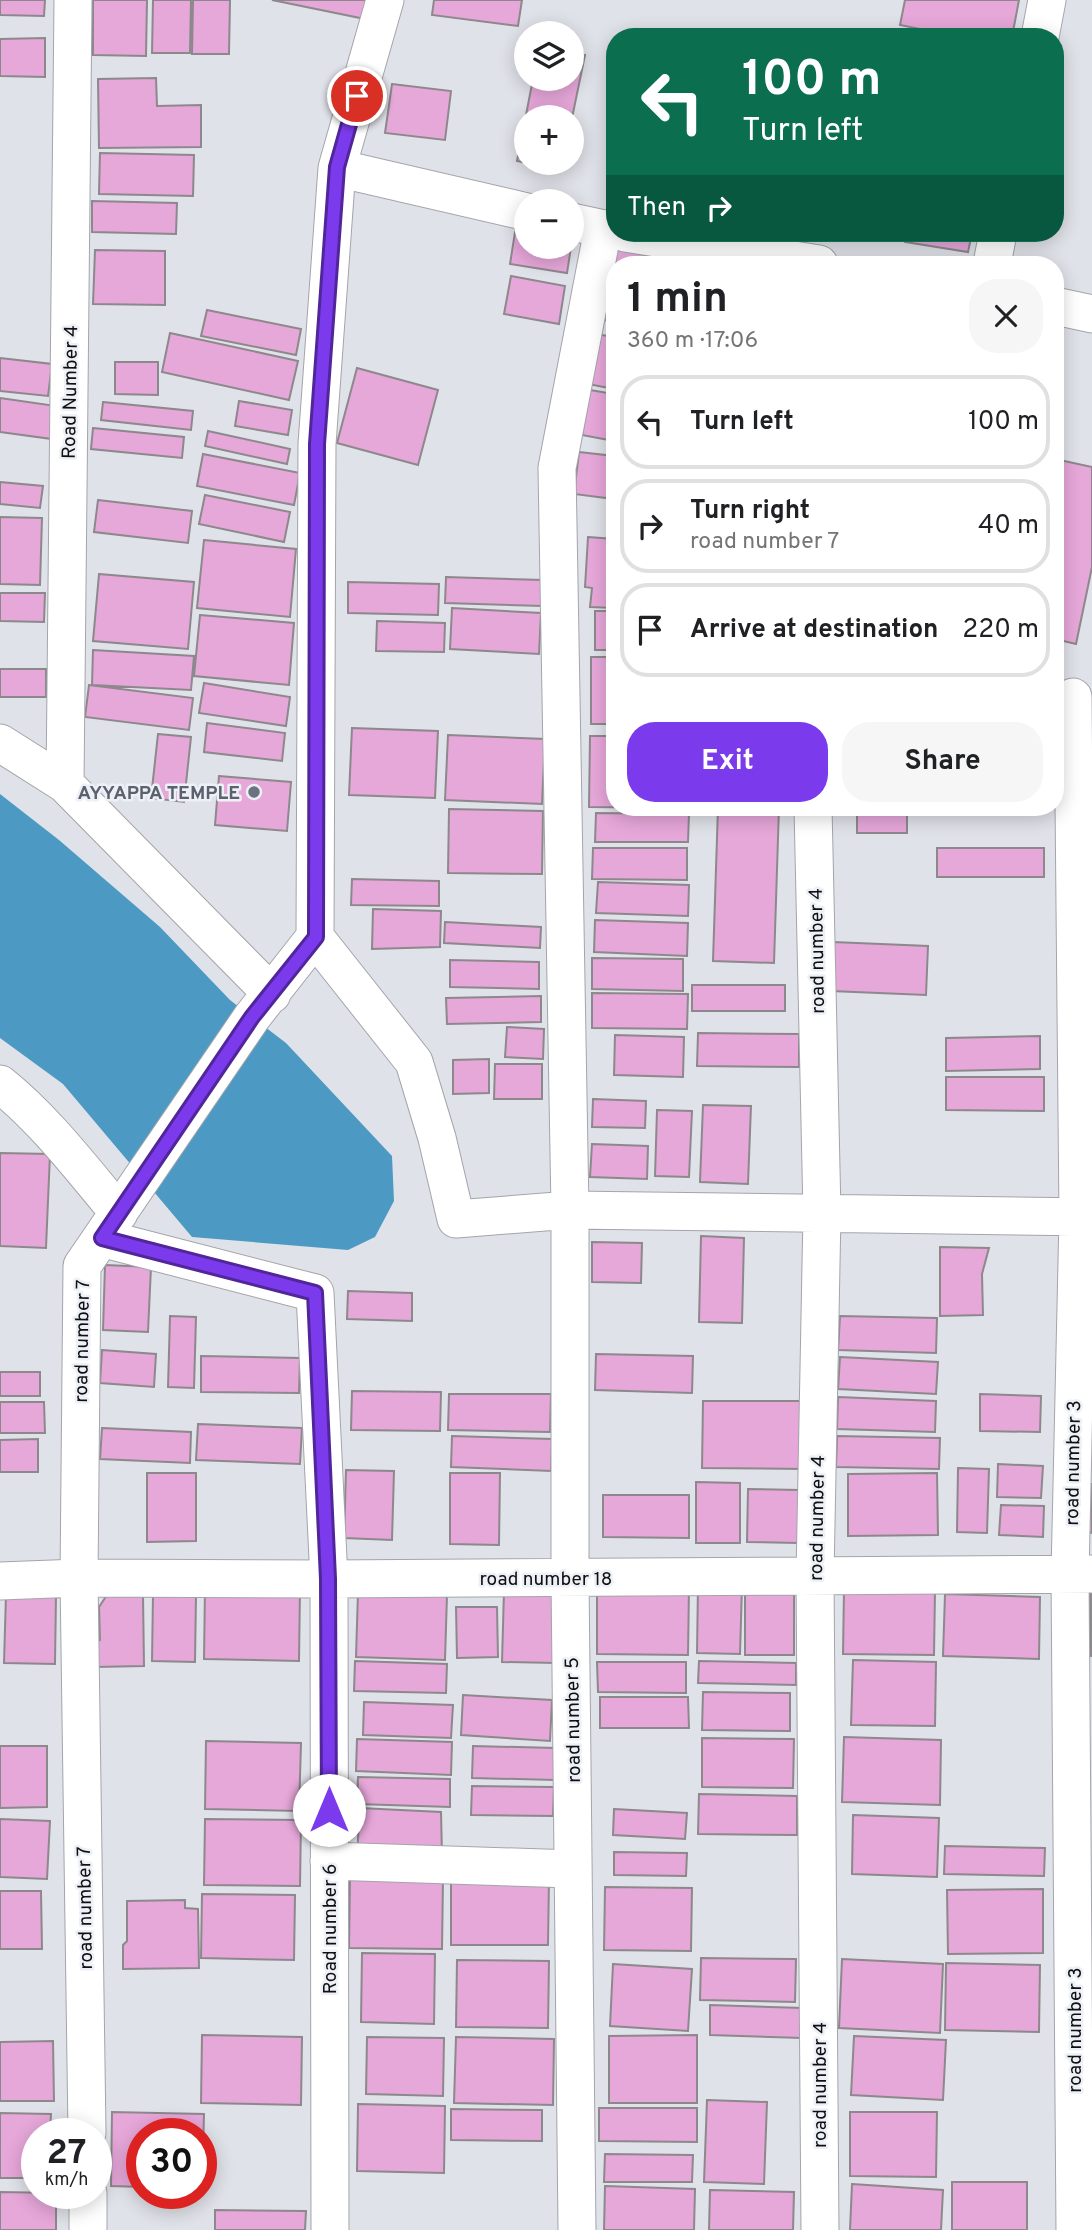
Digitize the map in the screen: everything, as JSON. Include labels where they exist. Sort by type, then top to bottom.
[{"type":"street","name":"Road Number 4","points":[[65,784],[73,0]]},
{"type":"street","points":[[385,0],[337,167],[317,444],[316,937],[414,1062],[437,1138],[456,1219],[570,1210],[1085,1217]]},
{"type":"street","points":[[1042,28],[1047,0]]},
{"type":"street","points":[[337,167],[514,209]]},
{"type":"street","name":"road number 5","points":[[577,2230],[570,1578],[570,1210],[557,468],[604,229]]},
{"type":"street","points":[[684,242],[770,256]]},
{"type":"street","points":[[1064,308],[1092,314]]},
{"type":"street","name":"road number 3","points":[[1073,697],[1085,1217],[1075,2230]]},
{"type":"street","points":[[0,743],[65,784],[262,1006]]},
{"type":"street","name":"road number 4","points":[[813,816],[822,1213],[815,1576],[820,2230]]},
{"type":"street","name":"road number 7","points":[[87,2118],[79,1578],[82,1266],[262,1006],[316,937]]},
{"type":"street","points":[[0,1084],[15,1096],[76,1161],[110,1225]]},
{"type":"street","name":"Road number 6","points":[[110,1225],[315,1293],[328,1579],[330,2230]]},
{"type":"street","name":"road number 18","points":[[0,1581],[79,1578],[1081,1574]]},
{"type":"street","points":[[329,1861],[573,1869]]},
{"type":"street","points":[[88,2209],[88,2230]]},
{"type":"water","points":[[0,794],[59,840],[160,927],[230,1000],[286,1043],[392,1156],[394,1201],[375,1237],[348,1250],[192,1237],[63,1084],[0,1038]]},
{"type":"building","points":[[0,0],[45,0],[44,16],[0,15]]},
{"type":"building","points":[[93,0],[147,0],[146,56],[93,55]]},
{"type":"building","points":[[153,0],[191,0],[190,53],[152,53]]},
{"type":"building","points":[[193,0],[230,0],[229,54],[192,54]]},
{"type":"building","points":[[272,0],[369,0],[365,19]]},
{"type":"building","points":[[434,0],[522,0],[519,21],[514,21],[514,25],[432,15]]},
{"type":"building","points":[[905,0],[1019,0],[1014,28],[915,28],[900,25]]},
{"type":"building","points":[[45,38],[45,77],[0,76],[0,39]]},
{"type":"building","points":[[156,78],[157,106],[201,105],[201,147],[99,148],[98,79]]},
{"type":"building","points":[[392,84],[451,91],[445,140],[385,133]]},
{"type":"building","points":[[531,91],[578,91],[575,105],[528,105]]},
{"type":"building","points":[[100,153],[194,155],[193,196],[99,194]]},
{"type":"building","points":[[92,201],[177,203],[176,234],[92,232]]},
{"type":"building","points":[[514,239],[514,259],[569,259],[567,273],[510,264]]},
{"type":"building","points":[[905,242],[970,242],[968,252]]},
{"type":"building","points":[[612,248],[660,256],[611,256]]},
{"type":"building","points":[[671,249],[691,256],[670,256]]},
{"type":"building","points":[[95,250],[165,251],[165,305],[93,304]]},
{"type":"building","points":[[511,276],[565,286],[559,324],[504,314]]},
{"type":"building","points":[[606,284],[606,320],[600,319]]},
{"type":"building","points":[[207,310],[301,329],[296,355],[201,336]]},
{"type":"building","points":[[170,333],[298,361],[289,400],[162,372]]},
{"type":"building","points":[[596,334],[606,336],[606,387],[588,384]]},
{"type":"building","points":[[0,358],[52,364],[48,396],[0,391]]},
{"type":"building","points":[[115,362],[158,362],[158,395],[115,394]]},
{"type":"building","points":[[357,368],[438,390],[418,465],[337,443]]},
{"type":"building","points":[[590,390],[606,393],[606,440],[582,435]]},
{"type":"building","points":[[0,398],[56,406],[52,439],[0,432]]},
{"type":"building","points":[[239,401],[292,410],[288,435],[235,426]]},
{"type":"building","points":[[103,402],[193,411],[191,430],[101,420]]},
{"type":"building","points":[[93,428],[184,437],[182,458],[91,449]]},
{"type":"building","points":[[208,431],[290,449],[287,464],[205,446]]},
{"type":"building","points":[[579,452],[606,455],[606,498],[574,494]]},
{"type":"building","points":[[203,454],[300,473],[294,505],[197,486]]},
{"type":"building","points":[[1064,461],[1092,467],[1092,567],[1076,644],[1064,641]]},
{"type":"building","points":[[0,482],[43,486],[40,508],[0,504]]},
{"type":"building","points":[[205,495],[290,512],[284,542],[199,524]]},
{"type":"building","points":[[98,500],[192,511],[188,543],[94,532]]},
{"type":"building","points":[[0,517],[42,518],[40,585],[0,584]]},
{"type":"building","points":[[588,537],[606,538],[606,608],[590,607],[592,588],[585,587]]},
{"type":"building","points":[[204,540],[296,549],[290,617],[197,608]]},
{"type":"building","points":[[99,574],[194,582],[188,649],[93,641]]},
{"type":"building","points":[[446,577],[543,580],[542,606],[445,603]]},
{"type":"building","points":[[348,582],[439,584],[438,615],[348,613]]},
{"type":"building","points":[[0,593],[45,593],[44,622],[0,621]]},
{"type":"building","points":[[452,608],[541,613],[539,654],[450,649]]},
{"type":"building","points":[[595,611],[606,611],[606,650],[595,650]]},
{"type":"building","points":[[200,615],[294,623],[289,685],[194,676]]},
{"type":"building","points":[[377,621],[445,623],[444,652],[376,651]]},
{"type":"building","points":[[93,650],[194,656],[191,690],[92,685]]},
{"type":"building","points":[[591,657],[606,657],[606,724],[591,724]]},
{"type":"building","points":[[0,669],[46,669],[46,697],[0,697]]},
{"type":"building","points":[[204,683],[290,697],[286,726],[199,713]]},
{"type":"building","points":[[89,685],[193,698],[189,730],[85,717]]},
{"type":"building","points":[[207,723],[285,733],[282,761],[204,752]]},
{"type":"building","points":[[352,728],[438,731],[435,798],[349,795]]},
{"type":"building","points":[[158,734],[191,737],[184,802],[151,798]]},
{"type":"building","points":[[448,735],[545,739],[542,804],[445,800]]},
{"type":"building","points":[[590,736],[606,736],[606,807],[589,807]]},
{"type":"building","points":[[219,776],[291,782],[287,831],[215,825]]},
{"type":"building","points":[[449,809],[543,811],[542,874],[448,873]]},
{"type":"building","points":[[596,813],[606,813],[606,816],[689,816],[688,842],[595,842]]},
{"type":"building","points":[[718,816],[779,816],[774,963],[713,961]]},
{"type":"building","points":[[857,816],[907,816],[907,833],[857,833]]},
{"type":"building","points":[[593,848],[687,848],[687,880],[592,879]]},
{"type":"building","points":[[937,848],[1044,848],[1044,877],[937,877]]},
{"type":"building","points":[[352,879],[439,881],[439,906],[351,905]]},
{"type":"building","points":[[598,882],[689,885],[688,916],[596,913]]},
{"type":"building","points":[[373,909],[441,911],[440,947],[372,949]]},
{"type":"building","points":[[595,920],[688,923],[687,956],[594,952]]},
{"type":"building","points":[[445,922],[541,927],[540,948],[444,943]]},
{"type":"building","points":[[833,942],[928,946],[926,995],[831,991]]},
{"type":"building","points":[[592,958],[683,959],[683,991],[592,989]]},
{"type":"building","points":[[450,960],[539,962],[539,989],[450,987]]},
{"type":"building","points":[[692,985],[785,985],[785,1011],[692,1011]]},
{"type":"building","points":[[592,993],[688,994],[687,1029],[592,1028]]},
{"type":"building","points":[[541,996],[541,1022],[447,1024],[446,998]]},
{"type":"building","points":[[507,1027],[544,1029],[543,1059],[505,1057]]},
{"type":"building","points":[[698,1033],[799,1034],[799,1067],[697,1066]]},
{"type":"building","points":[[615,1035],[684,1037],[683,1077],[614,1075]]},
{"type":"building","points":[[1040,1036],[1040,1069],[946,1071],[946,1038]]},
{"type":"building","points":[[489,1059],[489,1093],[453,1094],[453,1060]]},
{"type":"building","points":[[495,1064],[542,1064],[542,1099],[494,1099]]},
{"type":"building","points":[[946,1077],[1044,1077],[1044,1111],[946,1110]]},
{"type":"building","points":[[593,1099],[646,1101],[645,1128],[592,1127]]},
{"type":"building","points":[[703,1105],[751,1106],[748,1184],[700,1182]]},
{"type":"building","points":[[657,1110],[692,1111],[689,1177],[655,1176]]},
{"type":"building","points":[[592,1144],[648,1146],[647,1179],[590,1177]]},
{"type":"building","points":[[0,1153],[50,1154],[46,1248],[0,1246]]},
{"type":"building","points":[[701,1236],[744,1238],[742,1323],[699,1322]]},
{"type":"building","points":[[592,1242],[642,1243],[641,1283],[592,1282]]},
{"type":"building","points":[[940,1247],[989,1248],[982,1274],[983,1315],[940,1316]]},
{"type":"building","points":[[105,1265],[151,1267],[148,1332],[103,1330]]},
{"type":"building","points":[[348,1291],[412,1293],[412,1321],[347,1319]]},
{"type":"building","points":[[170,1316],[196,1317],[194,1388],[168,1387]]},
{"type":"building","points":[[840,1316],[937,1318],[936,1353],[838,1350]]},
{"type":"building","points":[[102,1350],[156,1354],[154,1387],[100,1383]]},
{"type":"building","points":[[596,1354],[693,1356],[692,1393],[595,1390]]},
{"type":"building","points":[[201,1356],[300,1358],[299,1393],[201,1392]]},
{"type":"building","points":[[840,1357],[938,1362],[936,1394],[838,1389]]},
{"type":"building","points":[[0,1372],[40,1372],[40,1396],[0,1396]]},
{"type":"building","points":[[352,1391],[441,1392],[440,1431],[351,1430]]},
{"type":"building","points":[[449,1394],[551,1394],[550,1432],[448,1430]]},
{"type":"building","points":[[980,1394],[1041,1396],[1040,1432],[980,1431]]},
{"type":"building","points":[[838,1397],[936,1401],[935,1432],[837,1429]]},
{"type":"building","points":[[703,1401],[803,1401],[803,1469],[702,1468]]},
{"type":"building","points":[[0,1402],[44,1402],[45,1433],[0,1433]]},
{"type":"building","points":[[198,1424],[302,1428],[300,1464],[196,1460]]},
{"type":"building","points":[[102,1428],[191,1432],[190,1463],[100,1459]]},
{"type":"building","points":[[452,1436],[552,1439],[551,1471],[451,1467]]},
{"type":"building","points":[[837,1436],[940,1438],[939,1469],[836,1467]]},
{"type":"building","points":[[38,1439],[38,1472],[0,1472],[0,1440]]},
{"type":"building","points":[[998,1464],[1043,1466],[1041,1498],[997,1497]]},
{"type":"building","points":[[958,1468],[989,1469],[987,1533],[957,1532]]},
{"type":"building","points":[[346,1470],[394,1471],[392,1540],[344,1538]]},
{"type":"building","points":[[147,1473],[196,1473],[196,1541],[147,1542]]},
{"type":"building","points":[[450,1473],[500,1473],[499,1545],[450,1544]]},
{"type":"building","points":[[937,1473],[938,1535],[848,1536],[848,1474]]},
{"type":"building","points":[[696,1482],[740,1483],[740,1543],[696,1543]]},
{"type":"building","points":[[1092,1484],[1092,1533],[1089,1532]]},
{"type":"building","points":[[748,1489],[799,1490],[798,1543],[747,1542]]},
{"type":"building","points":[[603,1495],[689,1495],[689,1538],[603,1537]]},
{"type":"building","points":[[1001,1505],[1044,1506],[1043,1537],[999,1535]]},
{"type":"building","points":[[698,1585],[742,1586],[740,1654],[697,1653]]},
{"type":"building","points":[[597,1586],[689,1587],[688,1655],[597,1654]]},
{"type":"building","points":[[205,1587],[300,1588],[299,1661],[204,1659]]},
{"type":"building","points":[[504,1590],[559,1591],[556,1663],[502,1662]]},
{"type":"building","points":[[844,1590],[935,1591],[934,1655],[843,1654]]},
{"type":"building","points":[[745,1591],[794,1592],[794,1655],[745,1655]]},
{"type":"building","points":[[1092,1591],[1092,1656],[1090,1656]]},
{"type":"building","points":[[358,1592],[447,1595],[445,1660],[356,1657]]},
{"type":"building","points":[[6,1594],[56,1595],[55,1664],[4,1663]]},
{"type":"building","points":[[153,1594],[196,1595],[195,1662],[152,1661]]},
{"type":"building","points":[[945,1594],[1040,1597],[1039,1659],[943,1656]]},
{"type":"building","points":[[107,1595],[143,1595],[144,1666],[95,1667],[95,1643],[100,1640],[99,1607]]},
{"type":"building","points":[[456,1607],[497,1607],[498,1657],[457,1658]]},
{"type":"building","points":[[853,1660],[936,1662],[935,1726],[851,1725]]},
{"type":"building","points":[[355,1661],[447,1664],[446,1693],[354,1691]]},
{"type":"building","points":[[699,1661],[796,1663],[796,1685],[698,1683]]},
{"type":"building","points":[[597,1662],[686,1662],[686,1693],[598,1692]]},
{"type":"building","points":[[703,1692],[790,1693],[790,1731],[702,1730]]},
{"type":"building","points":[[463,1695],[552,1700],[550,1741],[461,1735]]},
{"type":"building","points":[[600,1697],[688,1697],[689,1728],[600,1728]]},
{"type":"building","points":[[364,1702],[453,1705],[451,1738],[363,1735]]},
{"type":"building","points":[[844,1737],[941,1740],[940,1805],[842,1802]]},
{"type":"building","points":[[702,1738],[794,1739],[793,1788],[702,1787]]},
{"type":"building","points":[[357,1739],[452,1742],[451,1775],[356,1771]]},
{"type":"building","points":[[206,1741],[301,1743],[299,1811],[205,1809]]},
{"type":"building","points":[[0,1746],[47,1746],[47,1807],[0,1808]]},
{"type":"building","points":[[473,1746],[556,1748],[555,1780],[472,1778]]},
{"type":"building","points":[[358,1777],[450,1779],[450,1807],[357,1804]]},
{"type":"building","points":[[472,1786],[554,1787],[553,1816],[471,1815]]},
{"type":"building","points":[[699,1794],[797,1796],[797,1835],[698,1834]]},
{"type":"building","points":[[360,1808],[441,1812],[442,1855],[357,1854]]},
{"type":"building","points":[[614,1809],[687,1813],[685,1839],[613,1835]]},
{"type":"building","points":[[853,1815],[939,1818],[937,1877],[852,1874]]},
{"type":"building","points":[[0,1819],[50,1821],[47,1879],[0,1877]]},
{"type":"building","points":[[205,1819],[301,1820],[300,1886],[204,1885]]},
{"type":"building","points":[[945,1846],[1045,1848],[1044,1876],[944,1874]]},
{"type":"building","points":[[614,1852],[687,1853],[686,1876],[614,1875]]},
{"type":"building","points":[[350,1878],[443,1879],[442,1949],[349,1948]]},
{"type":"building","points":[[451,1878],[549,1878],[548,1945],[451,1945]]},
{"type":"building","points":[[605,1887],[692,1888],[691,1951],[604,1950]]},
{"type":"building","points":[[1043,1889],[1043,1953],[948,1954],[947,1890]]},
{"type":"building","points":[[0,1891],[41,1891],[42,1949],[0,1949]]},
{"type":"building","points":[[202,1894],[295,1895],[294,1960],[201,1958]]},
{"type":"building","points":[[185,1900],[185,1908],[198,1909],[199,1968],[123,1969],[123,1945],[127,1941],[127,1901]]},
{"type":"building","points":[[362,1953],[435,1954],[434,2024],[361,2022]]},
{"type":"building","points":[[701,1958],[796,1959],[795,2002],[700,2000]]},
{"type":"building","points":[[842,1959],[943,1964],[940,2033],[839,2028]]},
{"type":"building","points":[[457,1960],[549,1961],[548,2028],[456,2027]]},
{"type":"building","points":[[946,1963],[1040,1965],[1039,2032],[945,2030]]},
{"type":"building","points":[[613,1964],[692,1969],[688,2031],[610,2026]]},
{"type":"building","points":[[710,2005],[803,2008],[802,2038],[710,2035]]},
{"type":"building","points":[[202,2035],[302,2037],[301,2105],[201,2103]]},
{"type":"building","points":[[697,2035],[697,2103],[609,2103],[609,2036]]},
{"type":"building","points":[[854,2036],[946,2040],[943,2100],[851,2095]]},
{"type":"building","points":[[367,2037],[444,2038],[443,2096],[366,2094]]},
{"type":"building","points":[[456,2037],[554,2039],[553,2105],[454,2103]]},
{"type":"building","points":[[53,2041],[54,2101],[0,2101],[0,2042]]},
{"type":"building","points":[[707,2100],[767,2102],[764,2184],[704,2182]]},
{"type":"building","points":[[358,2104],[445,2106],[444,2173],[357,2171]]},
{"type":"building","points":[[599,2108],[697,2108],[697,2142],[599,2141]]},
{"type":"building","points":[[451,2109],[542,2110],[542,2141],[451,2140]]},
{"type":"building","points":[[112,2112],[204,2114],[204,2118],[126,2118],[126,2186],[112,2186]]},
{"type":"building","points":[[850,2112],[937,2112],[936,2177],[850,2176]]},
{"type":"building","points":[[0,2113],[51,2114],[51,2118],[21,2118],[21,2178],[0,2178]]},
{"type":"building","points":[[605,2154],[693,2155],[692,2182],[604,2182]]},
{"type":"building","points":[[952,2182],[1027,2182],[1027,2230],[952,2230]]},
{"type":"building","points":[[852,2184],[943,2190],[941,2230],[850,2230]]},
{"type":"building","points":[[605,2186],[695,2189],[694,2230],[604,2230]]},
{"type":"building","points":[[710,2190],[794,2192],[793,2230],[709,2230]]},
{"type":"building","points":[[0,2192],[21,2192],[21,2209],[56,2209],[56,2230],[0,2230]]},
{"type":"building","points":[[215,2210],[306,2211],[305,2230],[215,2230]]},
{"type":"place","name":"AYYAPPA TEMPLE","points":[[254,792]]},
{"type":"route","points":[[329,1810],[328,1579],[315,1293],[102,1238],[252,1017],[316,937],[317,444],[337,167],[357,96]]}]
